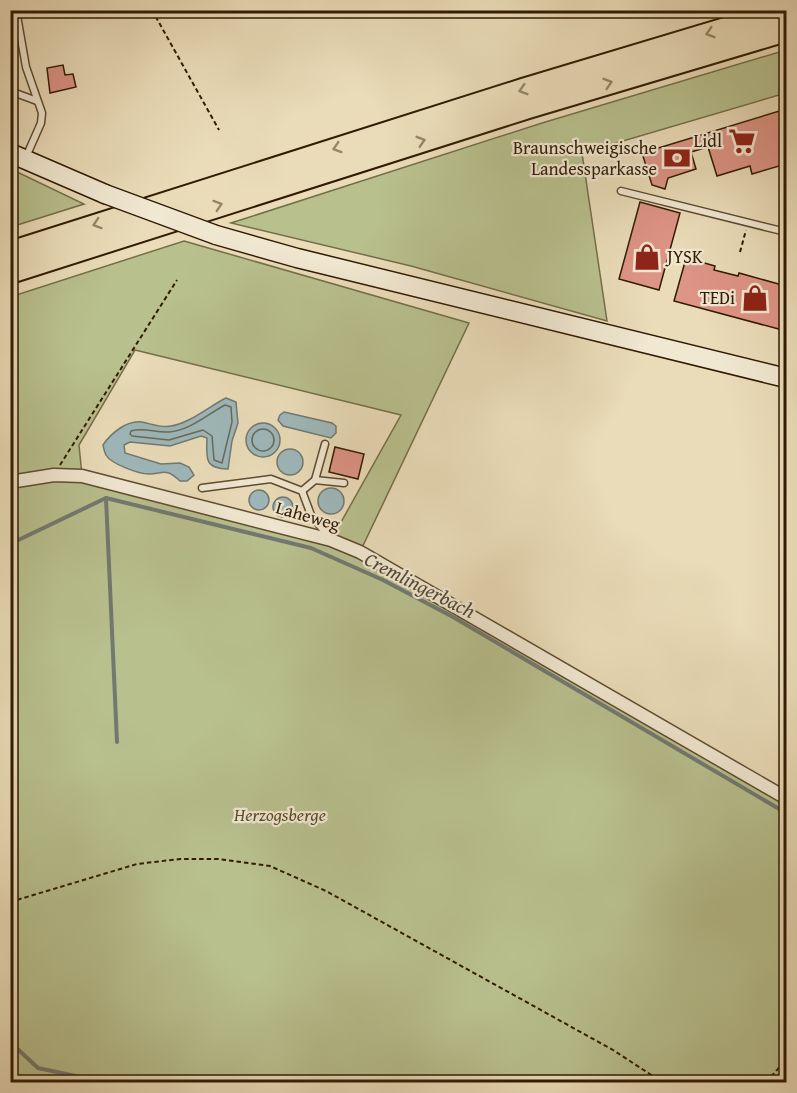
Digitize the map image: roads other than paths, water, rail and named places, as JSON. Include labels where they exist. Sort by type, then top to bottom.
[{"type":"highway","points":[[10,253],[512,93],[786,12]]},
{"type":"highway","points":[[10,272],[516,111],[786,30]]},
{"type":"street","points":[[18,157],[105,194],[216,235],[297,258],[786,378]]},
{"type":"street","name":"Laheweg","points":[[10,482],[54,475],[82,476],[331,540],[360,552],[786,798]]},
{"type":"lane","points":[[16,10],[26,67],[42,113],[41,123],[18,157]]},
{"type":"lane","points":[[10,92],[37,101]]},
{"type":"lane","points":[[621,191],[786,232]]},
{"type":"lane","points":[[302,491],[315,480],[325,444]]},
{"type":"lane","points":[[202,488],[271,479],[302,491],[311,515],[331,540]]},
{"type":"lane","points":[[315,480],[344,483]]},
{"type":"water","points":[[226,398],[236,402],[238,423],[232,441],[228,469],[220,469],[211,465],[207,457],[207,438],[201,436],[170,446],[130,442],[124,445],[125,453],[161,464],[180,463],[189,467],[194,475],[187,481],[180,481],[162,472],[144,474],[113,462],[105,454],[103,445],[110,436],[125,425],[142,422],[171,426],[192,418]]},
{"type":"water","points":[[284,412],[332,423],[336,426],[336,433],[331,438],[283,426],[278,420]]},
{"type":"water","points":[[263,423],[275,428],[280,440],[275,452],[263,457],[251,452],[246,440],[251,428]]},
{"type":"water","points":[[290,449],[299,453],[303,462],[299,471],[290,475],[281,471],[277,462],[281,453]]},
{"type":"water","points":[[331,488],[340,492],[344,501],[340,510],[331,514],[322,510],[318,501],[322,492]]},
{"type":"water","points":[[255,490],[263,490],[269,496],[269,504],[263,510],[255,510],[249,504],[249,496]]},
{"type":"water","points":[[279,497],[287,497],[293,503],[293,511],[287,517],[279,517],[273,511],[273,503]]},
{"type":"waterway","points":[[106,498],[117,742]]},
{"type":"waterway","name":"Cremlingerbach","points":[[10,544],[106,498],[311,548],[383,580],[453,617],[786,813]]},
{"type":"waterway","points":[[10,1042],[38,1068],[99,1081]]},
{"type":"place","name":"Lidl","points":[[742,141]]},
{"type":"place","name":"Braunschweigische Landessparkasse","points":[[677,158]]},
{"type":"place","name":"JYSK","points":[[647,257]]},
{"type":"place","name":"TEDi","points":[[755,298]]},
{"type":"park label","name":"Herzogsberge","points":[[280,815]]}]
